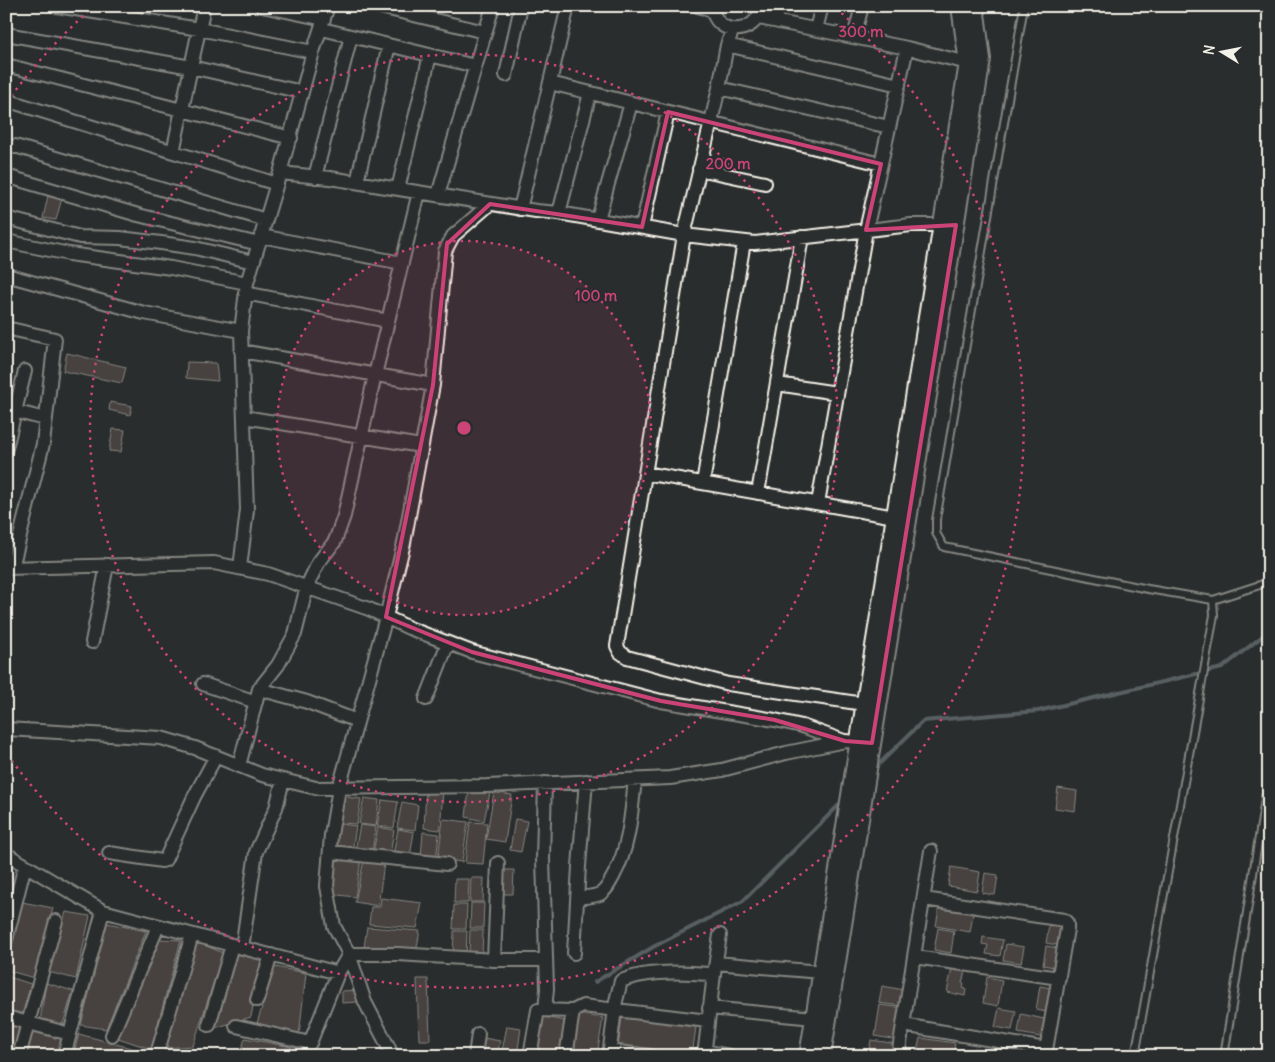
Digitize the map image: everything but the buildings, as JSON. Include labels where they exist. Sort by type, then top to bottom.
[{"type":"street","points":[[57,6],[199,29],[314,52]]},
{"type":"street","points":[[173,152],[204,6]]},
{"type":"street","points":[[262,6],[323,24],[351,36],[475,66]]},
{"type":"street","points":[[240,568],[247,510],[241,351],[241,331],[246,288],[328,6]]},
{"type":"street","points":[[376,6],[485,32]]},
{"type":"street","points":[[438,195],[493,6]]},
{"type":"street","points":[[506,75],[521,6]]},
{"type":"street","points":[[520,209],[568,6]]},
{"type":"street","points":[[698,6],[712,8],[716,19],[724,26],[733,29],[743,29],[752,25],[761,12],[775,21],[907,48],[968,63]]},
{"type":"street","points":[[775,21],[779,6]]},
{"type":"street","points":[[816,29],[822,6]]},
{"type":"street","points":[[854,37],[862,6]]},
{"type":"street","points":[[860,745],[949,225],[968,63],[960,6]]},
{"type":"street","points":[[822,1056],[855,803],[864,704],[895,517],[982,59],[975,6]]},
{"type":"street","points":[[733,29],[727,45],[719,88],[684,235],[617,646],[620,652],[627,657],[728,684],[864,704]]},
{"type":"street","points":[[6,34],[191,67],[302,92]]},
{"type":"street","points":[[315,177],[351,36]]},
{"type":"street","points":[[357,182],[389,45]]},
{"type":"street","points":[[727,45],[899,85]]},
{"type":"street","points":[[818,503],[866,230],[907,48]]},
{"type":"street","points":[[398,189],[430,55]]},
{"type":"street","points":[[6,65],[291,138]]},
{"type":"street","points":[[550,83],[881,164]]},
{"type":"street","points":[[719,88],[889,127]]},
{"type":"street","points":[[559,213],[590,93]]},
{"type":"street","points":[[6,100],[173,152],[279,178],[315,177],[357,182],[520,209],[559,213],[684,235],[755,243],[911,225],[949,225]]},
{"type":"street","points":[[598,220],[630,103]]},
{"type":"street","points":[[642,227],[668,112]]},
{"type":"street","points":[[6,149],[15,146],[266,220]]},
{"type":"street","points":[[700,169],[765,183]]},
{"type":"street","points":[[6,176],[138,215],[260,240],[402,263]]},
{"type":"street","points":[[239,766],[259,689],[278,665],[295,634],[307,586],[318,563],[335,541],[344,516],[375,375],[419,192]]},
{"type":"street","points":[[391,1056],[390,1048],[365,1002],[349,954],[334,926],[327,886],[330,852],[339,788],[386,617],[404,543],[433,385],[444,251],[453,236],[490,204]]},
{"type":"street","points":[[6,218],[80,238],[120,238],[161,243],[195,248],[253,262]]},
{"type":"street","points":[[758,493],[802,237]]},
{"type":"street","points":[[6,241],[70,254],[171,268],[246,288],[388,321]]},
{"type":"street","points":[[703,483],[744,242]]},
{"type":"street","points":[[6,275],[144,313],[241,331]]},
{"type":"street","points":[[6,328],[55,339],[42,444],[9,568],[214,563],[240,568],[307,586],[472,652],[662,701],[802,726],[860,745]]},
{"type":"street","points":[[241,351],[433,385]]},
{"type":"street","points":[[6,448],[11,410],[25,370]]},
{"type":"street","points":[[777,384],[837,393]]},
{"type":"street","points":[[11,410],[45,419]]},
{"type":"street","points":[[244,417],[421,446]]},
{"type":"street","points":[[645,473],[895,517]]},
{"type":"street","points":[[92,642],[107,565]]},
{"type":"street","points":[[426,698],[448,643]]},
{"type":"street","points":[[203,684],[256,702]]},
{"type":"street","points":[[259,689],[315,705],[357,721]]},
{"type":"street","points":[[6,729],[161,738],[195,748],[262,775],[316,788],[488,786],[670,778],[722,770],[786,752],[860,745]]},
{"type":"street","points":[[109,853],[165,860],[194,797],[216,756]]},
{"type":"street","points":[[209,1025],[237,947],[260,840],[276,808],[283,780]]},
{"type":"street","points":[[577,898],[595,896],[602,893],[617,869],[629,835],[635,780]]},
{"type":"street","points":[[574,953],[586,782]]},
{"type":"street","points":[[545,783],[543,859],[547,989],[545,1010]]},
{"type":"street","points":[[808,1056],[821,972],[855,803]]},
{"type":"street","points":[[898,1056],[931,851]]},
{"type":"street","points":[[330,852],[447,864]]},
{"type":"street","points":[[6,854],[103,911],[338,974]]},
{"type":"street","points":[[494,960],[498,864]]},
{"type":"street","points":[[6,940],[25,866]]},
{"type":"street","points":[[903,1025],[1046,1052],[1059,978],[1067,928],[1067,923],[1064,920],[924,898]]},
{"type":"street","points":[[64,1056],[103,911]]},
{"type":"street","points":[[19,1056],[56,921]]},
{"type":"street","points":[[112,1035],[158,926]]},
{"type":"street","points":[[157,1054],[192,935]]},
{"type":"street","points":[[720,935],[704,1053],[730,1056]]},
{"type":"street","points":[[349,954],[398,954],[494,960],[546,960]]},
{"type":"street","points":[[236,1026],[310,1043],[338,974],[349,954]]},
{"type":"street","points":[[257,1000],[270,956]]},
{"type":"street","points":[[914,957],[1059,978]]},
{"type":"street","points":[[650,1056],[609,1053],[621,981],[633,975],[715,968],[821,972]]},
{"type":"street","points":[[530,1056],[538,1010],[574,1011],[583,1006],[615,1010],[814,1018]]},
{"type":"street","points":[[566,1056],[574,1011]]},
{"type":"street","points":[[6,1017],[70,1034]]},
{"type":"street","points":[[475,1056],[478,1034]]},
{"type":"lane","points":[[1024,6],[936,520],[936,533],[944,547],[1148,589],[1213,600],[1269,582]]},
{"type":"lane","points":[[1136,1056],[1204,675],[1214,615],[1213,600]]},
{"type":"lane","points":[[1224,1056],[1269,774]]},
{"type":"highlighted area","points":[[668,112],[881,164],[866,230],[956,225],[872,743],[845,741],[775,720],[661,701],[472,652],[386,617],[433,385],[447,244],[490,204],[642,227]]},
{"type":"waterway","points":[[874,769],[923,721],[1038,711],[1222,668],[1269,631]]},
{"type":"waterway","points":[[595,982],[653,947],[743,901],[843,801]]}]
